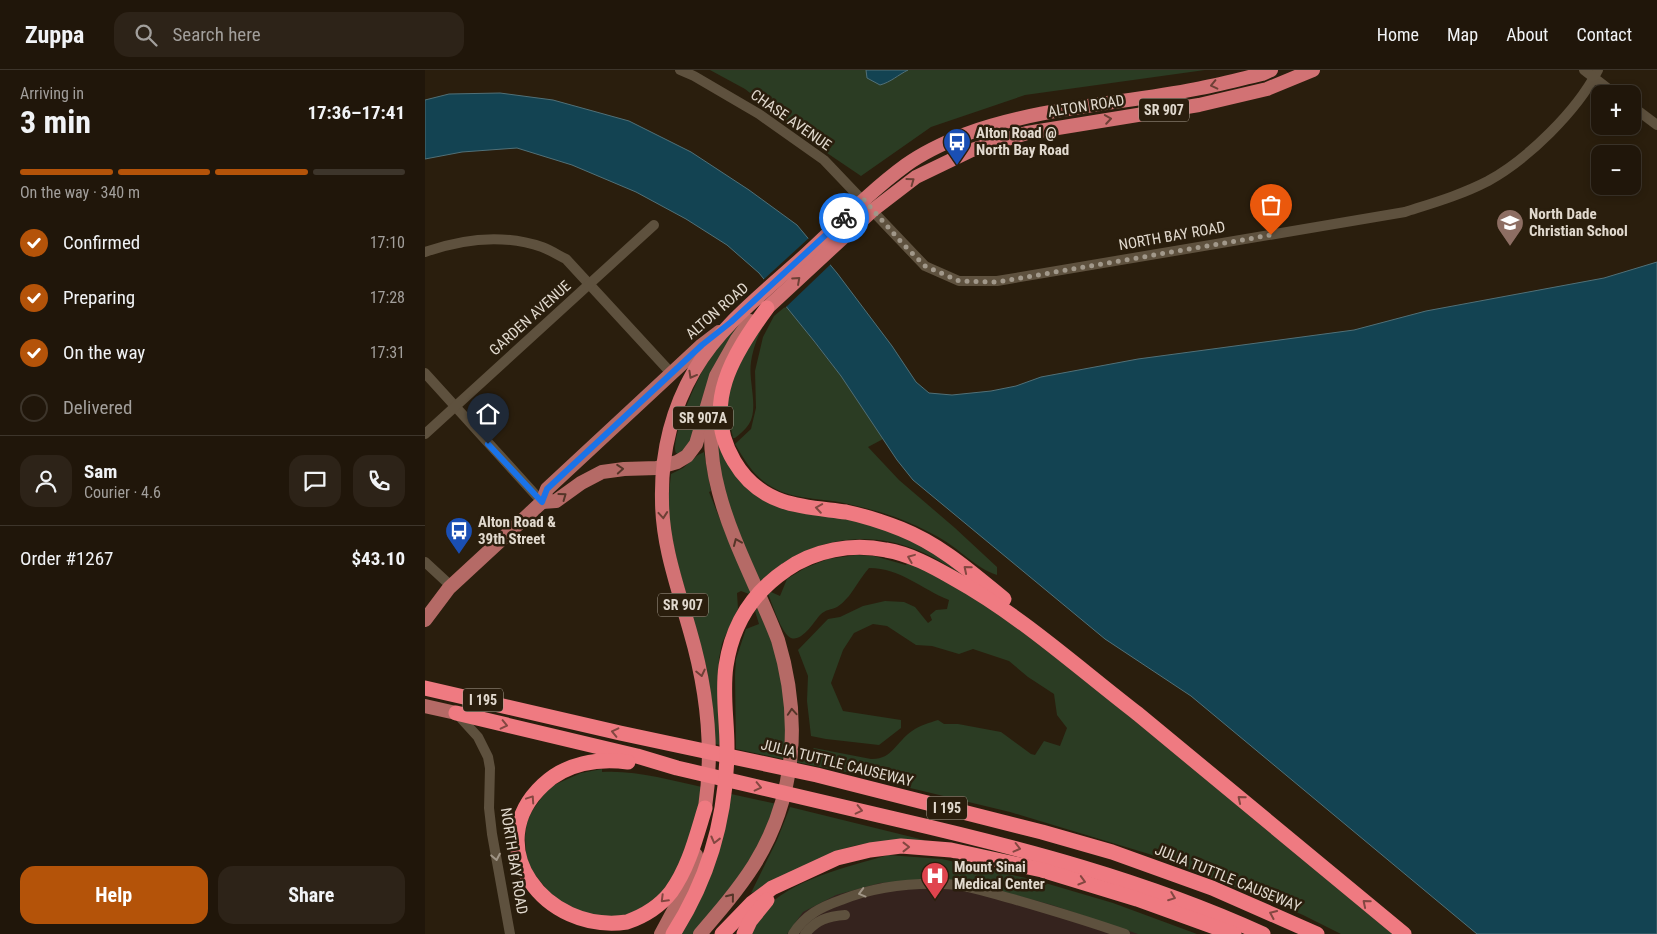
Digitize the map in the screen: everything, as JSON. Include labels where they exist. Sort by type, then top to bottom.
[{"type":"highway","name":"ALTON ROAD","points":[[731,322],[762,303],[868,205],[906,165],[924,154],[966,134],[1027,116],[1197,89],[1262,74],[1271,70]]},
{"type":"highway","name":"ALTON ROAD","points":[[868,205],[916,177],[972,150],[1027,133],[1216,101],[1267,88],[1313,70]]},
{"type":"highway","points":[[762,303],[736,354],[725,381],[720,406],[721,428],[725,442],[735,463],[747,479],[759,489],[780,500],[870,518],[912,533],[940,548],[1108,684],[1138,714]]},
{"type":"highway","name":"SR 907","points":[[705,808],[709,759],[707,705],[696,652],[667,546],[662,507],[663,466],[669,432],[687,384],[707,351],[731,322]]},
{"type":"highway","points":[[673,934],[689,908],[706,869],[721,815],[726,762],[726,668],[736,629],[754,598],[771,581],[790,567],[823,552],[860,547],[885,549],[908,556],[944,573],[987,598],[1048,642],[1138,714],[1404,934]]},
{"type":"highway","name":"JULIA TUTTLE CAUSEWAY","points":[[427,687],[620,733],[817,774],[1007,822],[1113,852],[1212,888],[1317,934]]},
{"type":"highway","name":"I 195","points":[[457,714],[637,756],[674,768],[1054,858],[1154,891],[1263,934]]},
{"type":"highway","points":[[674,768],[612,760],[600,761],[577,765],[554,776],[538,789],[525,808],[517,839],[518,856],[523,872],[536,896],[555,914],[577,924],[600,927],[623,924],[645,914],[654,909],[670,893],[681,875],[692,852],[705,808]]},
{"type":"highway","points":[[722,934],[761,895],[772,888],[837,858],[869,850],[901,846],[933,848],[992,858],[1042,870],[1137,899],[1234,934]]},
{"type":"highway","points":[[744,934],[750,921],[767,900],[793,879]]},
{"type":"main road","name":"ALTON ROAD","points":[[542,502],[556,501],[581,483],[602,472],[663,466],[684,458],[695,447],[714,380],[739,335],[751,321],[762,303]]},
{"type":"main road","name":"ALTON ROAD","points":[[425,620],[451,586],[542,502],[547,489],[702,345],[731,322]]},
{"type":"main road","name":"SR 907","points":[[700,934],[745,879],[770,834],[785,791],[793,739],[791,692],[784,659],[770,620],[726,516],[720,499],[714,470],[710,443],[713,415],[720,379],[729,354]]},
{"type":"main road","name":"I 195","points":[[425,706],[457,714]]},
{"type":"main road","name":"SR 907","points":[[661,934],[682,895],[693,867],[702,835],[705,808]]},
{"type":"street","name":"CHASE AVENUE","points":[[680,70],[694,76],[767,120],[824,160],[868,205]]},
{"type":"street","points":[[1583,70],[1596,74],[1606,85]]},
{"type":"street","name":"NORTH BAY ROAD","points":[[868,205],[925,266],[959,281],[997,282],[1405,212],[1454,197],[1489,180],[1514,164],[1549,134],[1577,103],[1596,74]]},
{"type":"street","points":[[1641,112],[1657,125]]},
{"type":"street","name":"GARDEN AVENUE","points":[[425,434],[654,225]]},
{"type":"street","points":[[425,252],[443,246],[482,239],[514,240],[543,247],[566,259],[672,374]]},
{"type":"street","points":[[425,374],[542,502]]},
{"type":"street","points":[[425,562],[451,586]]},
{"type":"street","name":"NORTH BAY ROAD","points":[[457,714],[474,731],[488,754],[491,834],[510,934]]},
{"type":"street","points":[[793,934],[803,920],[812,913],[859,893],[880,888],[943,884],[967,887],[1004,897],[1125,934]]},
{"type":"street","points":[[805,934],[823,918],[845,915]]},
{"type":"shaded area","name":"Mount Sinai Medical Center","points":[[920,864],[1164,934],[750,934],[776,910]]},
{"type":"green space","points":[[710,70],[1205,70],[1025,95],[931,127],[861,176],[827,153],[745,89]]},
{"type":"green space","points":[[786,306],[841,376],[883,439],[868,447],[899,480],[997,567],[997,575],[982,568],[940,538],[910,523],[888,514],[839,502],[788,494],[766,483],[751,468],[735,444],[751,429],[756,408],[755,371],[763,337],[774,316]]},
{"type":"green space","points":[[769,315],[758,337],[751,362],[752,418],[744,430],[733,438],[729,419],[727,419],[725,401],[737,363]]},
{"type":"green space","points":[[743,319],[690,447],[679,454],[676,453],[677,435],[686,407],[698,380],[716,350]]},
{"type":"green space","points":[[714,441],[719,441],[748,484],[833,514],[918,540],[968,578],[937,559],[917,550],[896,543],[854,539],[834,542],[795,556],[760,582],[732,523]]},
{"type":"green space","points":[[704,452],[711,491],[709,492],[752,591],[749,594],[741,591],[737,593],[738,609],[722,643],[719,658],[718,693],[720,745],[715,744],[713,710],[707,670],[677,561],[667,513],[671,474],[683,468]]},
{"type":"green space","points":[[856,555],[874,556],[906,565],[909,561],[1004,613],[1395,934],[1341,934],[1258,896],[1149,854],[1010,812],[906,787],[906,784],[796,762],[814,748],[878,759],[893,750],[915,729],[938,720],[944,724],[958,724],[1001,732],[1035,755],[1044,741],[1060,746],[1067,728],[1057,715],[1054,694],[1028,677],[1009,661],[973,649],[959,654],[932,646],[916,645],[887,626],[873,624],[854,633],[843,650],[831,683],[843,711],[901,720],[901,728],[879,745],[811,736],[807,701],[808,676],[798,650],[828,619],[840,617],[863,606],[885,601],[904,602],[915,607],[928,623],[932,620],[930,615],[936,610],[947,609],[949,600],[911,580],[891,571],[869,568],[849,596],[840,605],[822,613],[807,631],[799,637],[791,638],[788,636],[781,625],[768,594],[771,592],[780,596],[787,579],[805,568],[828,559]]},
{"type":"green space","points":[[759,605],[785,680],[787,760],[736,749],[736,659],[746,629],[759,624],[755,611]]},
{"type":"green space","points":[[602,769],[602,772],[640,774],[702,787],[697,815],[677,874],[656,899],[624,918],[567,914],[527,865],[525,837],[527,822],[532,811],[547,790],[581,773]]},
{"type":"green space","points":[[731,794],[777,804],[764,841],[697,934],[678,934]]},
{"type":"green space","points":[[790,807],[924,840],[923,842],[902,841],[861,844],[840,850],[751,893],[777,840]]},
{"type":"green space","points":[[888,855],[942,859],[1035,880],[1113,903],[1197,934],[1138,934],[1052,905],[982,886],[930,879],[880,883],[836,895],[803,912],[787,934],[749,934],[758,916],[772,902],[786,892],[819,876]]},
{"type":"water","points":[[866,70],[908,70],[880,85],[867,78]]},
{"type":"water","points":[[500,93],[553,100],[629,121],[691,152],[749,190],[797,225],[837,273],[892,346],[916,382],[929,393],[952,395],[991,391],[1016,386],[1041,377],[1138,359],[1354,330],[1426,311],[1604,278],[1657,262],[1657,934],[1477,934],[1191,696],[1105,639],[913,480],[897,460],[841,376],[814,341],[759,273],[727,245],[686,219],[636,192],[572,165],[517,148],[462,152],[425,159],[425,100],[449,94]]},
{"type":"pier","points":[[810,237],[832,263],[785,308],[762,281]]},
{"type":"way so far","points":[[844,218],[864,200],[925,266],[959,281],[997,282],[1271,235]]},
{"type":"place","name":"Alton Road @ North Bay Road","points":[[957,166]]},
{"type":"place","name":"North Dade Christian School","points":[[1510,247]]},
{"type":"place","name":"Alton Road & 39th Street","points":[[459,555]]},
{"type":"place","name":"Mount Sinai Medical Center","points":[[935,900]]},
{"type":"route","points":[[488,444],[542,502],[547,489],[702,345],[747,308],[844,218]]}]
